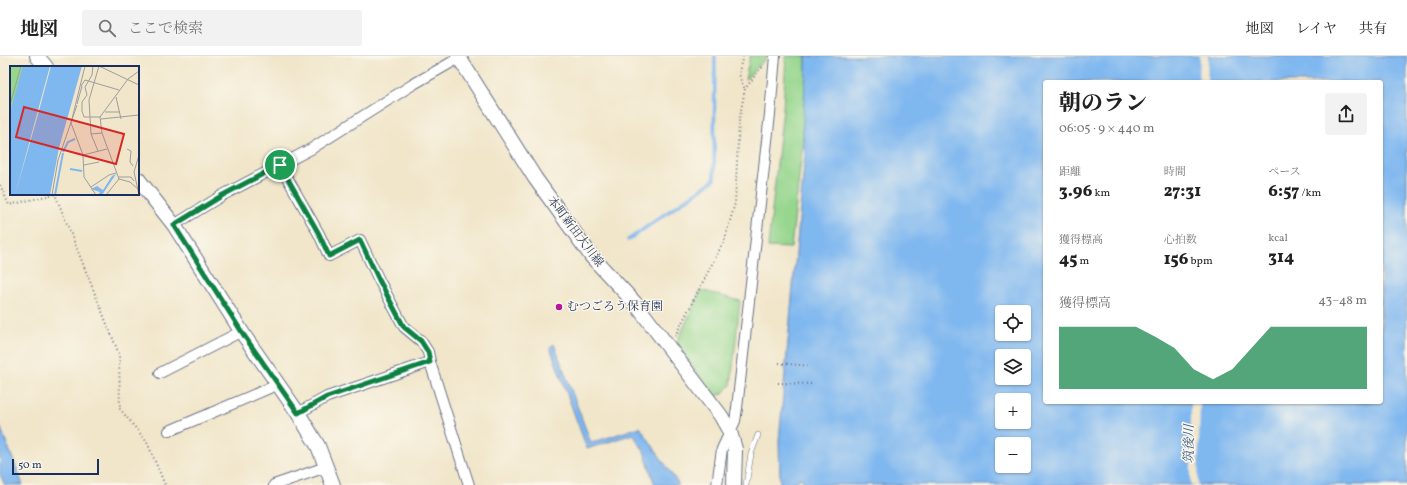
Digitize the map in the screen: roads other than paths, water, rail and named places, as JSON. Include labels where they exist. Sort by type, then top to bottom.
[{"type":"main road","points":[[37,56],[45,66]]},
{"type":"main road","name":"本町新田大川線","points":[[458,57],[535,178],[592,257],[635,303],[721,416],[730,432],[735,449],[734,485]]},
{"type":"main road","points":[[139,181],[174,225],[242,331],[298,413],[318,446],[333,485]]},
{"type":"street","points":[[174,225],[223,195],[311,149],[458,57]]},
{"type":"street","points":[[716,485],[722,449],[735,422],[737,408],[775,58]]},
{"type":"street","points":[[280,165],[319,234],[329,256],[360,240],[404,327],[421,341],[428,352],[469,485]]},
{"type":"street","points":[[160,373],[242,331]]},
{"type":"street","points":[[298,413],[327,397],[430,362]]},
{"type":"street","points":[[169,431],[279,384]]},
{"type":"street","points":[[274,485],[326,467]]},
{"type":"lane","points":[[746,485],[751,454],[758,435]]},
{"type":"water","name":"筑後川","points":[[806,56],[1407,56],[1407,485],[806,485],[801,478],[791,485],[780,485],[779,440],[805,154],[803,130]]},
{"type":"water","points":[[554,344],[591,443],[640,427],[679,485],[655,485],[644,451],[633,434],[587,449],[550,347]]},
{"type":"water","points":[[0,426],[23,485],[5,485],[0,475]]},
{"type":"waterway","points":[[628,240],[714,180],[715,56]]},
{"type":"place","name":"むつごろう保育園","points":[[559,307]]}]
